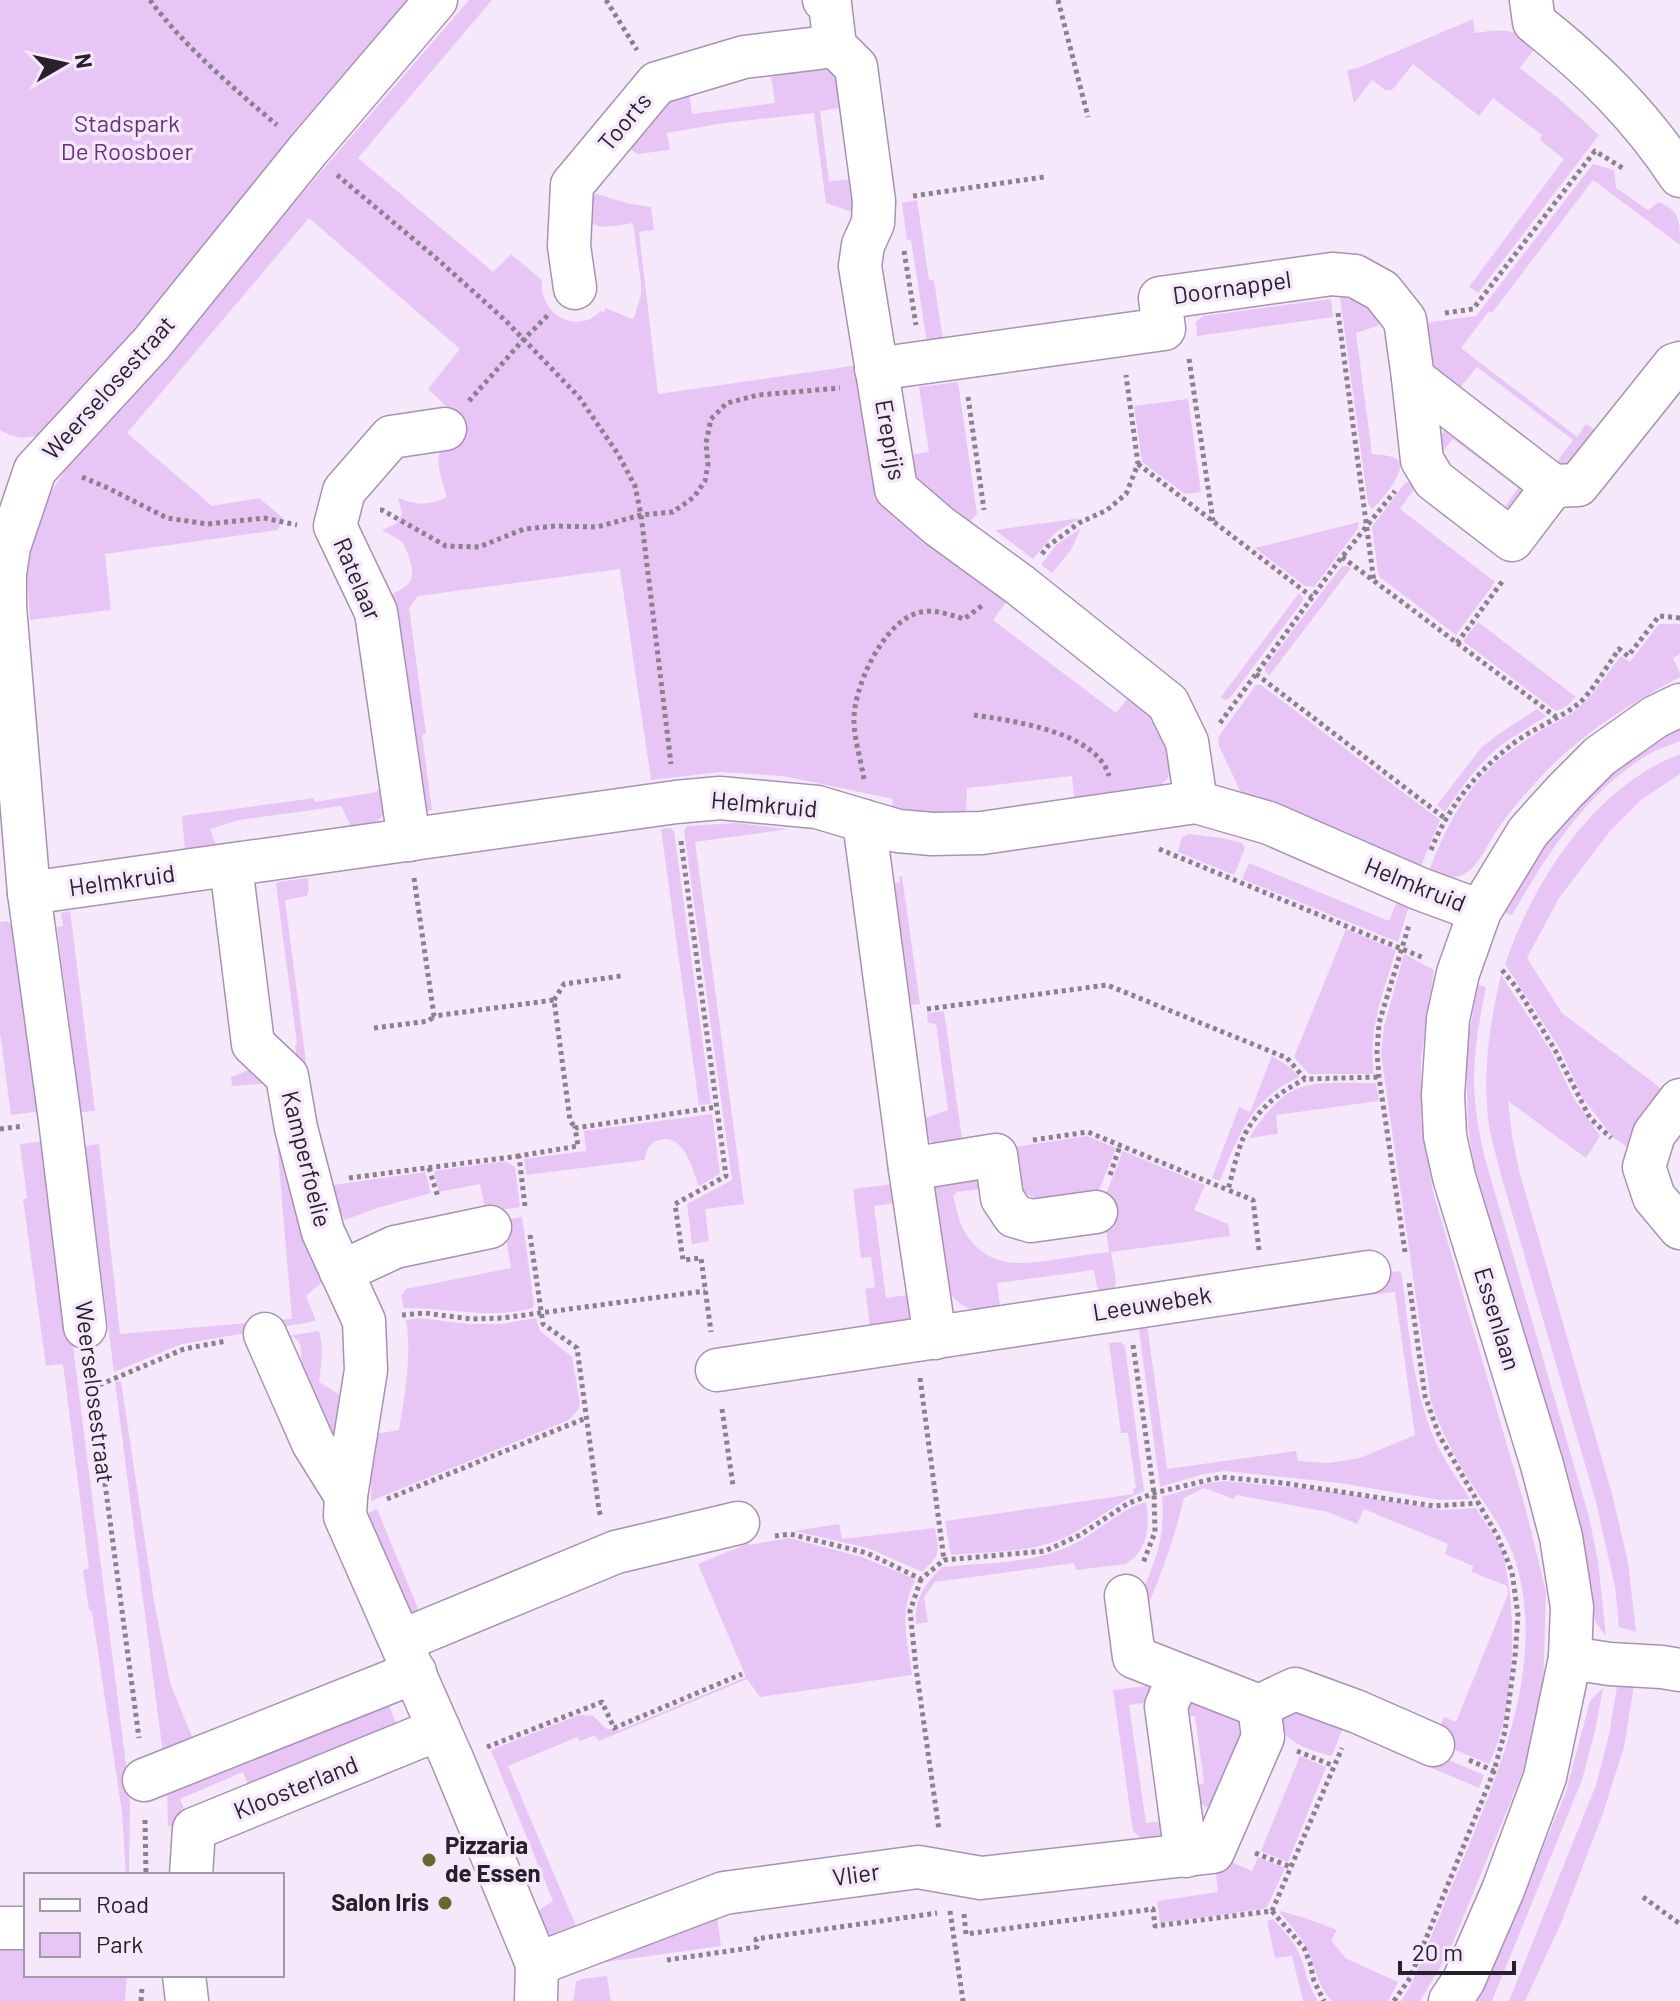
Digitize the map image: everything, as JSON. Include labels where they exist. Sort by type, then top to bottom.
[{"type":"street","name":"Weerselosestraat","points":[[85,1327],[60,1120],[20,904],[5,607],[9,547],[35,470],[152,343],[308,150],[436,0]]},
{"type":"street","points":[[1531,0],[1534,22],[1575,54],[1614,91],[1670,161]]},
{"type":"street","name":"Ereprijs","points":[[831,1],[835,46],[856,67],[874,201],[873,223],[863,245],[860,266],[896,489],[939,526],[1168,703],[1187,742],[1196,802]]},
{"type":"street","name":"Toorts","points":[[575,288],[569,246],[572,185],[657,83],[744,57],[835,46]]},
{"type":"street","name":"Doornappel","points":[[878,376],[921,362],[1164,329],[1160,298],[1332,274],[1355,276],[1382,291],[1405,320]]},
{"type":"street","points":[[1405,320],[1422,460],[1434,480],[1512,540],[1553,486]]},
{"type":"street","points":[[1413,378],[1553,486],[1578,485],[1674,365],[1680,363]]},
{"type":"street","name":"Ratelaar","points":[[409,840],[376,612],[335,526],[344,491],[391,437],[445,429]]},
{"type":"street","name":"Essenlaan","points":[[1450,2001],[1464,1980],[1503,1890],[1545,1777],[1570,1658],[1572,1607],[1561,1537],[1542,1465],[1454,1177],[1445,1136],[1443,1095],[1448,1019],[1483,974],[1480,911],[1528,832],[1600,756],[1655,717],[1680,705]]},
{"type":"street","name":"Helmkruid","points":[[20,904],[231,866],[720,798],[817,807],[898,831],[932,834],[982,833],[1196,802],[1269,823],[1420,889],[1480,911]]},
{"type":"street","points":[[864,821],[910,1169],[925,1340]]},
{"type":"street","name":"Kamperfoelie","points":[[231,866],[253,1044],[287,1076],[296,1128],[323,1232],[364,1321],[366,1370],[346,1506]]},
{"type":"street","points":[[1680,1100],[1654,1134],[1644,1167],[1654,1197],[1680,1228]]},
{"type":"street","points":[[910,1169],[996,1155],[1002,1198],[1014,1216],[1031,1221],[1096,1212]]},
{"type":"street","points":[[341,1272],[395,1247],[515,1222]]},
{"type":"street","name":"Leeuwebek","points":[[717,1370],[1369,1272]]},
{"type":"street","points":[[265,1334],[313,1443],[346,1506],[446,1745],[537,1982]]},
{"type":"street","points":[[144,1780],[408,1657],[616,1552],[738,1523]]},
{"type":"street","points":[[1126,1596],[1134,1657],[1259,1706],[1295,1689],[1433,1745]]},
{"type":"street","points":[[1570,1658],[1680,1670]]},
{"type":"street","points":[[1179,1676],[1166,1706],[1186,1856]]},
{"type":"street","name":"Vlier","points":[[537,1982],[724,1893],[918,1867],[947,1890],[981,1878],[1213,1852],[1263,1737],[1259,1706]]},
{"type":"street","name":"Kloosterland","points":[[191,1873],[194,1829],[446,1745]]},
{"type":"street","points":[[0,1928],[24,1928]]},
{"type":"street","points":[[184,1977],[187,2001]]},
{"type":"path","points":[[150,0],[196,52],[250,103],[436,258],[505,320],[579,397],[618,454],[635,486],[726,1176],[675,1204],[683,1260],[701,1258],[738,1523],[745,1540],[790,1534],[867,1553],[921,1579]]},
{"type":"path","points":[[606,0],[657,83]]},
{"type":"path","points":[[1058,0],[1088,117]]},
{"type":"path","points":[[1405,320],[1473,309],[1595,151],[1627,171],[1670,161]]},
{"type":"path","points":[[874,201],[1044,177]]},
{"type":"path","points":[[903,243],[921,362]]},
{"type":"path","points":[[1332,274],[1374,582]]},
{"type":"path","points":[[445,429],[523,340],[575,288]]},
{"type":"path","points":[[864,821],[866,788],[854,721],[860,686],[877,650],[898,624],[921,612],[964,619],[1013,581],[1048,546],[1079,523],[1107,510],[1126,494],[1138,464],[1120,335]]},
{"type":"path","points":[[1189,355],[1213,521]]},
{"type":"path","points":[[963,357],[986,522],[967,547]]},
{"type":"path","points":[[44,461],[108,488],[167,518],[208,524],[264,518],[293,525],[335,526],[382,510],[446,546],[479,547],[524,529],[597,527],[641,515],[673,512],[694,497],[705,481],[708,465],[706,443],[711,419],[727,403],[758,395],[878,376]]},
{"type":"path","points":[[1187,742],[1214,731],[1366,525],[1422,460]]},
{"type":"path","points":[[1138,464],[1312,597]]},
{"type":"path","points":[[1457,643],[1527,550],[1512,540]]},
{"type":"path","points":[[1342,557],[1556,717]]},
{"type":"path","points":[[1256,674],[1446,819]]},
{"type":"path","points":[[974,715],[1019,722],[1069,738],[1091,751],[1106,767],[1120,814],[1143,842],[1402,948],[1483,974],[1509,976],[1555,1050],[1590,1118],[1644,1167]]},
{"type":"path","points":[[409,840],[434,1016]]},
{"type":"path","points":[[311,1183],[578,1146],[575,1128],[570,1120],[554,1000],[564,984],[621,976]]},
{"type":"path","points":[[890,1014],[1107,985],[1287,1058],[1305,1079]]},
{"type":"path","points":[[374,1028],[429,1021],[434,1016],[554,1000]]},
{"type":"path","points":[[1228,1190],[1244,1135],[1280,1091],[1305,1079],[1379,1077]]},
{"type":"path","points":[[575,1128],[717,1107]]},
{"type":"path","points":[[996,1155],[1010,1144],[1088,1132],[1253,1200],[1264,1287]]},
{"type":"path","points":[[519,1156],[515,1222],[543,1324],[577,1348],[599,1510],[616,1552]]},
{"type":"path","points":[[364,1321],[425,1313],[471,1319],[502,1318],[705,1291]]},
{"type":"path","points":[[1126,1308],[1154,1493],[1155,1532],[1126,1596]]},
{"type":"path","name":"Weerselosestraat","points":[[85,1327],[144,1780],[146,1873]]},
{"type":"path","points":[[92,1388],[184,1349],[265,1334]]},
{"type":"path","points":[[925,1340],[944,1560]]},
{"type":"path","points":[[346,1506],[586,1418]]},
{"type":"path","points":[[963,2001],[910,1611],[921,1579],[944,1560],[1045,1551],[1080,1535],[1127,1504],[1154,1493],[1221,1477],[1283,1483],[1434,1506],[1478,1503]]},
{"type":"path","points":[[446,1745],[602,1702],[614,1728],[742,1674]]},
{"type":"path","points":[[1643,1897],[1680,1924]]},
{"type":"path","points":[[1272,1911],[1304,1948],[1324,2001]]},
{"type":"green space","name":"Stadspark De Roosboer","points":[[0,0],[420,0],[47,431],[23,438],[0,430]]},
{"type":"green space","points":[[469,0],[492,0],[358,158],[493,272],[511,254],[542,280],[544,299],[549,307],[571,321],[590,319],[601,311],[603,313],[606,308],[632,319],[641,294],[633,223],[606,227],[591,223],[590,196],[597,194],[651,207],[654,230],[639,232],[658,394],[859,365],[876,471],[1010,597],[993,620],[1116,713],[1135,689],[1173,749],[1168,778],[1156,790],[1075,805],[1072,776],[967,788],[966,814],[891,812],[893,799],[783,776],[720,772],[651,780],[620,569],[418,596],[409,608],[426,734],[422,735],[432,810],[425,811],[387,599],[409,583],[412,568],[403,542],[382,530],[396,524],[402,514],[398,498],[422,504],[447,497],[439,456],[441,448],[461,420],[428,389],[460,349],[309,218],[127,433],[212,506],[259,498],[283,518],[278,530],[105,554],[111,610],[30,620],[27,568],[35,531],[46,500],[78,450]]},
{"type":"green space","points":[[1473,19],[1475,33],[1508,31],[1537,46],[1520,68],[1599,135],[1478,293],[1469,287],[1564,159],[1540,140],[1542,135],[1493,98],[1479,116],[1413,64],[1392,90],[1385,90],[1372,80],[1354,103],[1347,70]]},
{"type":"green space","points":[[819,68],[836,77],[845,107],[820,111],[829,181],[854,179],[858,214],[826,203],[814,113],[667,133],[670,150],[637,154],[632,150],[630,144],[670,94],[688,86],[692,114],[775,103],[771,75]]},
{"type":"green space","points":[[1593,164],[1614,170],[1616,188],[1648,210],[1659,202],[1671,209],[1679,223],[1680,245],[1593,180],[1492,313],[1489,311],[1461,348],[1577,437],[1586,424],[1600,433],[1572,470],[1556,463],[1573,440],[1477,367],[1459,389],[1431,366],[1424,323],[1476,316]]},
{"type":"green space","points":[[917,200],[929,280],[934,280],[943,340],[927,342],[911,240],[907,240],[902,203]]},
{"type":"green space","points":[[1349,296],[1380,317],[1381,321],[1377,326],[1356,333],[1372,454],[1393,457],[1400,465],[1392,486],[1372,509],[1368,503],[1340,297]]},
{"type":"green space","points":[[1331,299],[1333,317],[1197,336],[1196,322],[1203,316]]},
{"type":"green space","points":[[958,382],[977,514],[965,527],[919,492],[903,456],[929,452],[919,387]]},
{"type":"green space","points":[[1188,399],[1201,492],[1185,494],[1142,462],[1134,406]]},
{"type":"green space","points":[[1449,424],[1532,485],[1511,516],[1502,511],[1518,488],[1453,439],[1436,460],[1428,453]]},
{"type":"green space","points":[[1408,482],[1414,489],[1400,509],[1495,582],[1456,635],[1378,573],[1372,527]]},
{"type":"green space","points":[[1081,518],[1056,532],[1033,559],[995,530]]},
{"type":"green space","points":[[1359,522],[1357,530],[1314,587],[1305,586],[1255,548]]},
{"type":"green space","points":[[1081,528],[1071,550],[1052,573],[1041,565],[1056,545]]},
{"type":"green space","points":[[1341,567],[1351,568],[1269,676],[1265,667]]},
{"type":"green space","points":[[1299,593],[1302,602],[1230,698],[1224,700],[1221,697]]},
{"type":"green space","points":[[1478,622],[1576,697],[1566,707],[1556,711],[1463,641]]},
{"type":"green space","points":[[1659,624],[1680,624],[1680,654],[1673,658],[1680,677],[1622,710],[1551,766],[1516,805],[1470,870],[1450,878],[1428,875],[1450,824],[1481,777],[1509,752],[1577,709],[1621,656],[1630,662]]},
{"type":"green space","points":[[1256,685],[1261,685],[1440,820],[1419,871],[1245,801],[1218,739]]},
{"type":"green space","points":[[1537,709],[1546,716],[1486,759],[1445,812],[1437,805],[1481,748]]},
{"type":"green space","points":[[1680,723],[1680,741],[1651,753],[1628,768],[1588,804],[1555,846],[1512,915],[1504,913],[1526,869],[1585,792]]},
{"type":"green space","points":[[1680,754],[1680,774],[1641,800],[1610,831],[1559,898],[1527,958],[1562,1013],[1662,1089],[1638,1120],[1628,1148],[1612,1136],[1582,1097],[1560,1049],[1505,964],[1532,900],[1571,840],[1620,789],[1649,769]]},
{"type":"green space","points":[[385,789],[384,813],[370,825],[353,830],[341,806],[239,820],[210,829],[219,853],[186,862],[182,816],[314,798],[315,802]]},
{"type":"green space","points":[[736,823],[789,829],[695,842],[744,1204],[705,1209],[709,1241],[692,1244],[687,1204],[732,1180],[684,830],[687,826]]},
{"type":"green space","points":[[671,828],[674,831],[711,1104],[699,1105],[661,829]]},
{"type":"green space","points":[[1189,834],[1242,843],[1245,848],[1234,875],[1178,852],[1182,837]]},
{"type":"green space","points":[[1249,863],[1389,921],[1400,894],[1411,899],[1398,942],[1242,879]]},
{"type":"green space","points":[[902,876],[920,1004],[911,1005],[911,1000],[903,1001],[887,889],[895,888],[894,883],[900,882],[899,877]]},
{"type":"green space","points":[[308,878],[307,896],[285,900],[319,1163],[298,1068],[276,884]]},
{"type":"green space","points":[[70,911],[95,1111],[81,1112],[57,927],[63,926],[61,913]]},
{"type":"green space","points":[[7,921],[19,931],[42,1111],[11,1115],[0,1033],[0,922]]},
{"type":"green space","points":[[1346,929],[1396,950],[1375,1027],[1374,1074],[1309,1074],[1294,1057]]},
{"type":"green space","points":[[1404,954],[1434,970],[1421,1058],[1421,1120],[1433,1192],[1526,1510],[1546,1592],[1543,1692],[1523,1771],[1449,1952],[1420,2001],[1401,2001],[1411,1985],[1494,1782],[1516,1710],[1526,1636],[1524,1600],[1508,1542],[1454,1454],[1431,1402],[1381,1054],[1384,1027]]},
{"type":"green space","points":[[1501,975],[1551,1051],[1573,1097],[1600,1136],[1586,1158],[1508,1101],[1519,1170],[1612,1494],[1628,1562],[1636,1632],[1619,1627],[1615,1587],[1596,1502],[1490,1132],[1487,1069],[1490,1031]]},
{"type":"green space","points":[[1478,985],[1486,987],[1474,1068],[1482,1146],[1589,1517],[1598,1561],[1606,1636],[1596,1623],[1591,1607],[1474,1165],[1464,1062]]},
{"type":"green space","points":[[944,1011],[963,1146],[934,1144],[927,1136],[922,1119],[948,1110],[936,1024],[928,1023],[927,1013]]},
{"type":"green space","points":[[1272,1056],[1299,1077],[1269,1096],[1258,1108],[1240,1134],[1220,1181],[1212,1178],[1239,1107],[1250,1112]]},
{"type":"green space","points":[[261,1066],[273,1075],[281,1087],[291,1150],[307,1195],[311,1237],[329,1276],[306,1296],[316,1321],[182,1344],[114,1372],[85,1146],[99,1144],[120,1334],[292,1319],[272,1083],[232,1086],[231,1077]]},
{"type":"green space","points":[[1376,1083],[1379,1101],[1276,1115],[1278,1134],[1249,1138],[1276,1103],[1302,1087]]},
{"type":"green space","points":[[712,1114],[720,1174],[699,1186],[686,1154],[675,1141],[668,1139],[650,1145],[645,1160],[526,1175],[524,1159],[586,1151],[584,1131]]},
{"type":"green space","points":[[1087,1136],[1116,1148],[1097,1195],[1037,1200],[1025,1193],[1019,1182],[1014,1147]]},
{"type":"green space","points":[[47,1141],[127,1772],[130,1800],[129,1873],[126,1873],[122,1813],[83,1570],[89,1569],[63,1364],[46,1366],[23,1199],[27,1198],[20,1144]]},
{"type":"green space","points":[[1123,1151],[1205,1185],[1194,1210],[1228,1224],[1230,1236],[1111,1252],[1116,1282],[1114,1289],[1100,1292],[1094,1270],[997,1283],[1001,1313],[970,1309],[946,1289],[932,1192],[936,1185],[979,1172],[981,1189],[957,1192],[953,1196],[968,1237],[977,1248],[998,1260],[1021,1263],[1109,1252],[1106,1228],[1113,1219],[1110,1196],[1106,1194]]},
{"type":"green space","points":[[505,1161],[515,1167],[520,1207],[488,1212],[480,1184],[439,1192],[434,1171]]},
{"type":"green space","points":[[425,1172],[431,1193],[345,1220],[339,1217],[327,1186]]},
{"type":"green space","points":[[893,1184],[901,1202],[874,1206],[886,1298],[913,1294],[912,1319],[870,1327],[865,1289],[875,1287],[871,1257],[861,1258],[853,1189]]},
{"type":"green space","points":[[522,1217],[533,1308],[485,1313],[404,1308],[401,1296],[406,1289],[511,1268],[503,1220]]},
{"type":"green space","points":[[1401,1271],[1412,1357],[1427,1421],[1443,1455],[1470,1499],[1440,1500],[1340,1483],[1225,1471],[1160,1487],[1137,1315],[1147,1325],[1167,1469],[1296,1451],[1298,1461],[1329,1463],[1360,1458],[1415,1435],[1395,1292],[1353,1297],[1354,1291],[1381,1273]]},
{"type":"green space","points":[[419,1318],[501,1324],[536,1318],[540,1331],[572,1357],[580,1403],[569,1420],[371,1501],[371,1484],[362,1483],[369,1435],[399,1430],[408,1361],[406,1320]]},
{"type":"green space","points":[[319,1331],[322,1350],[319,1382],[345,1398],[335,1442],[302,1370],[299,1342],[287,1336]]},
{"type":"green space","points":[[1121,1342],[1125,1346],[1144,1491],[1054,1542],[1011,1551],[951,1555],[945,1521],[1134,1494],[1133,1489],[1136,1488],[1128,1433],[1121,1433],[1109,1343]]},
{"type":"green space","points":[[121,1381],[154,1601],[170,1683],[197,1749],[164,1762],[115,1382]]},
{"type":"green space","points":[[1225,1481],[1329,1491],[1443,1510],[1476,1508],[1503,1553],[1512,1621],[1511,1671],[1504,1721],[1489,1764],[1434,1741],[1444,1717],[1456,1722],[1508,1594],[1507,1586],[1472,1572],[1473,1566],[1445,1554],[1448,1544],[1364,1509],[1357,1524],[1328,1512],[1236,1495],[1234,1499],[1204,1488],[1184,1498],[1166,1559],[1142,1619],[1136,1606],[1160,1541],[1162,1497]]},
{"type":"green space","points":[[1146,1502],[1146,1537],[1139,1552],[1125,1564],[1076,1570],[1074,1563],[935,1582],[924,1597],[928,1622],[916,1624],[922,1592],[942,1567],[1010,1561],[1061,1550]]},
{"type":"green space","points":[[377,1509],[424,1623],[417,1627],[364,1515]]},
{"type":"green space","points":[[839,1524],[842,1539],[935,1528],[938,1552],[929,1565],[920,1571],[868,1548],[794,1531]]},
{"type":"green space","points":[[789,1538],[862,1557],[913,1578],[915,1581],[906,1615],[912,1675],[760,1697],[747,1679],[599,1741],[595,1735],[580,1741],[577,1737],[508,1766],[579,1933],[546,1939],[534,1913],[553,1901],[491,1750],[579,1715],[593,1716],[607,1729],[620,1730],[746,1677],[698,1564],[749,1543]]},
{"type":"green space","points":[[1155,1685],[1157,1701],[1129,1705],[1146,1823],[1174,1820],[1176,1836],[1146,1841],[1133,1831],[1113,1690]]},
{"type":"green space","points":[[1634,1685],[1624,1747],[1602,1816],[1561,1923],[1525,2001],[1509,2001],[1596,1785],[1617,1687]]},
{"type":"green space","points":[[1603,1688],[1582,1780],[1492,2001],[1476,2001],[1565,1795],[1590,1701]]},
{"type":"green space","points":[[385,1696],[399,1731],[252,1794],[243,1772],[180,1799],[189,1821],[177,1827],[168,1826],[167,1787]]},
{"type":"green space","points":[[1193,1701],[1240,1714],[1246,1737],[1235,1750],[1212,1809],[1201,1803],[1197,1793],[1196,1785],[1204,1783],[1195,1716],[1186,1716]]},
{"type":"green space","points":[[1287,1703],[1346,1720],[1332,1755],[1308,1748],[1287,1736],[1281,1722]]},
{"type":"green space","points":[[1359,1722],[1484,1775],[1479,1788],[1354,1735]]},
{"type":"green space","points":[[1300,1756],[1326,1767],[1288,1862],[1261,1851]]},
{"type":"green space","points":[[1258,1857],[1285,1868],[1267,1907],[1160,1923],[1157,1901],[1218,1892],[1215,1865],[1227,1860],[1252,1871]]},
{"type":"green space","points":[[716,1908],[721,1946],[592,1964]]},
{"type":"green space","points":[[1281,1911],[1337,1930],[1331,1940],[1345,1958],[1398,1982],[1388,2001],[1332,2001],[1320,1983],[1305,1944]]},
{"type":"green space","points":[[1273,1919],[1298,1951],[1318,2001],[1303,2001],[1292,1956],[1275,1958],[1267,1921]]},
{"type":"green space","points":[[24,1943],[24,1977],[127,1977],[125,2001],[0,2001],[0,1944]]},
{"type":"green space","points":[[607,1976],[611,2001],[573,2001],[576,1982]]},
{"type":"place","name":"Pizzaria de Essen","points":[[429,1860]]},
{"type":"place","name":"Salon Iris","points":[[445,1903]]}]
